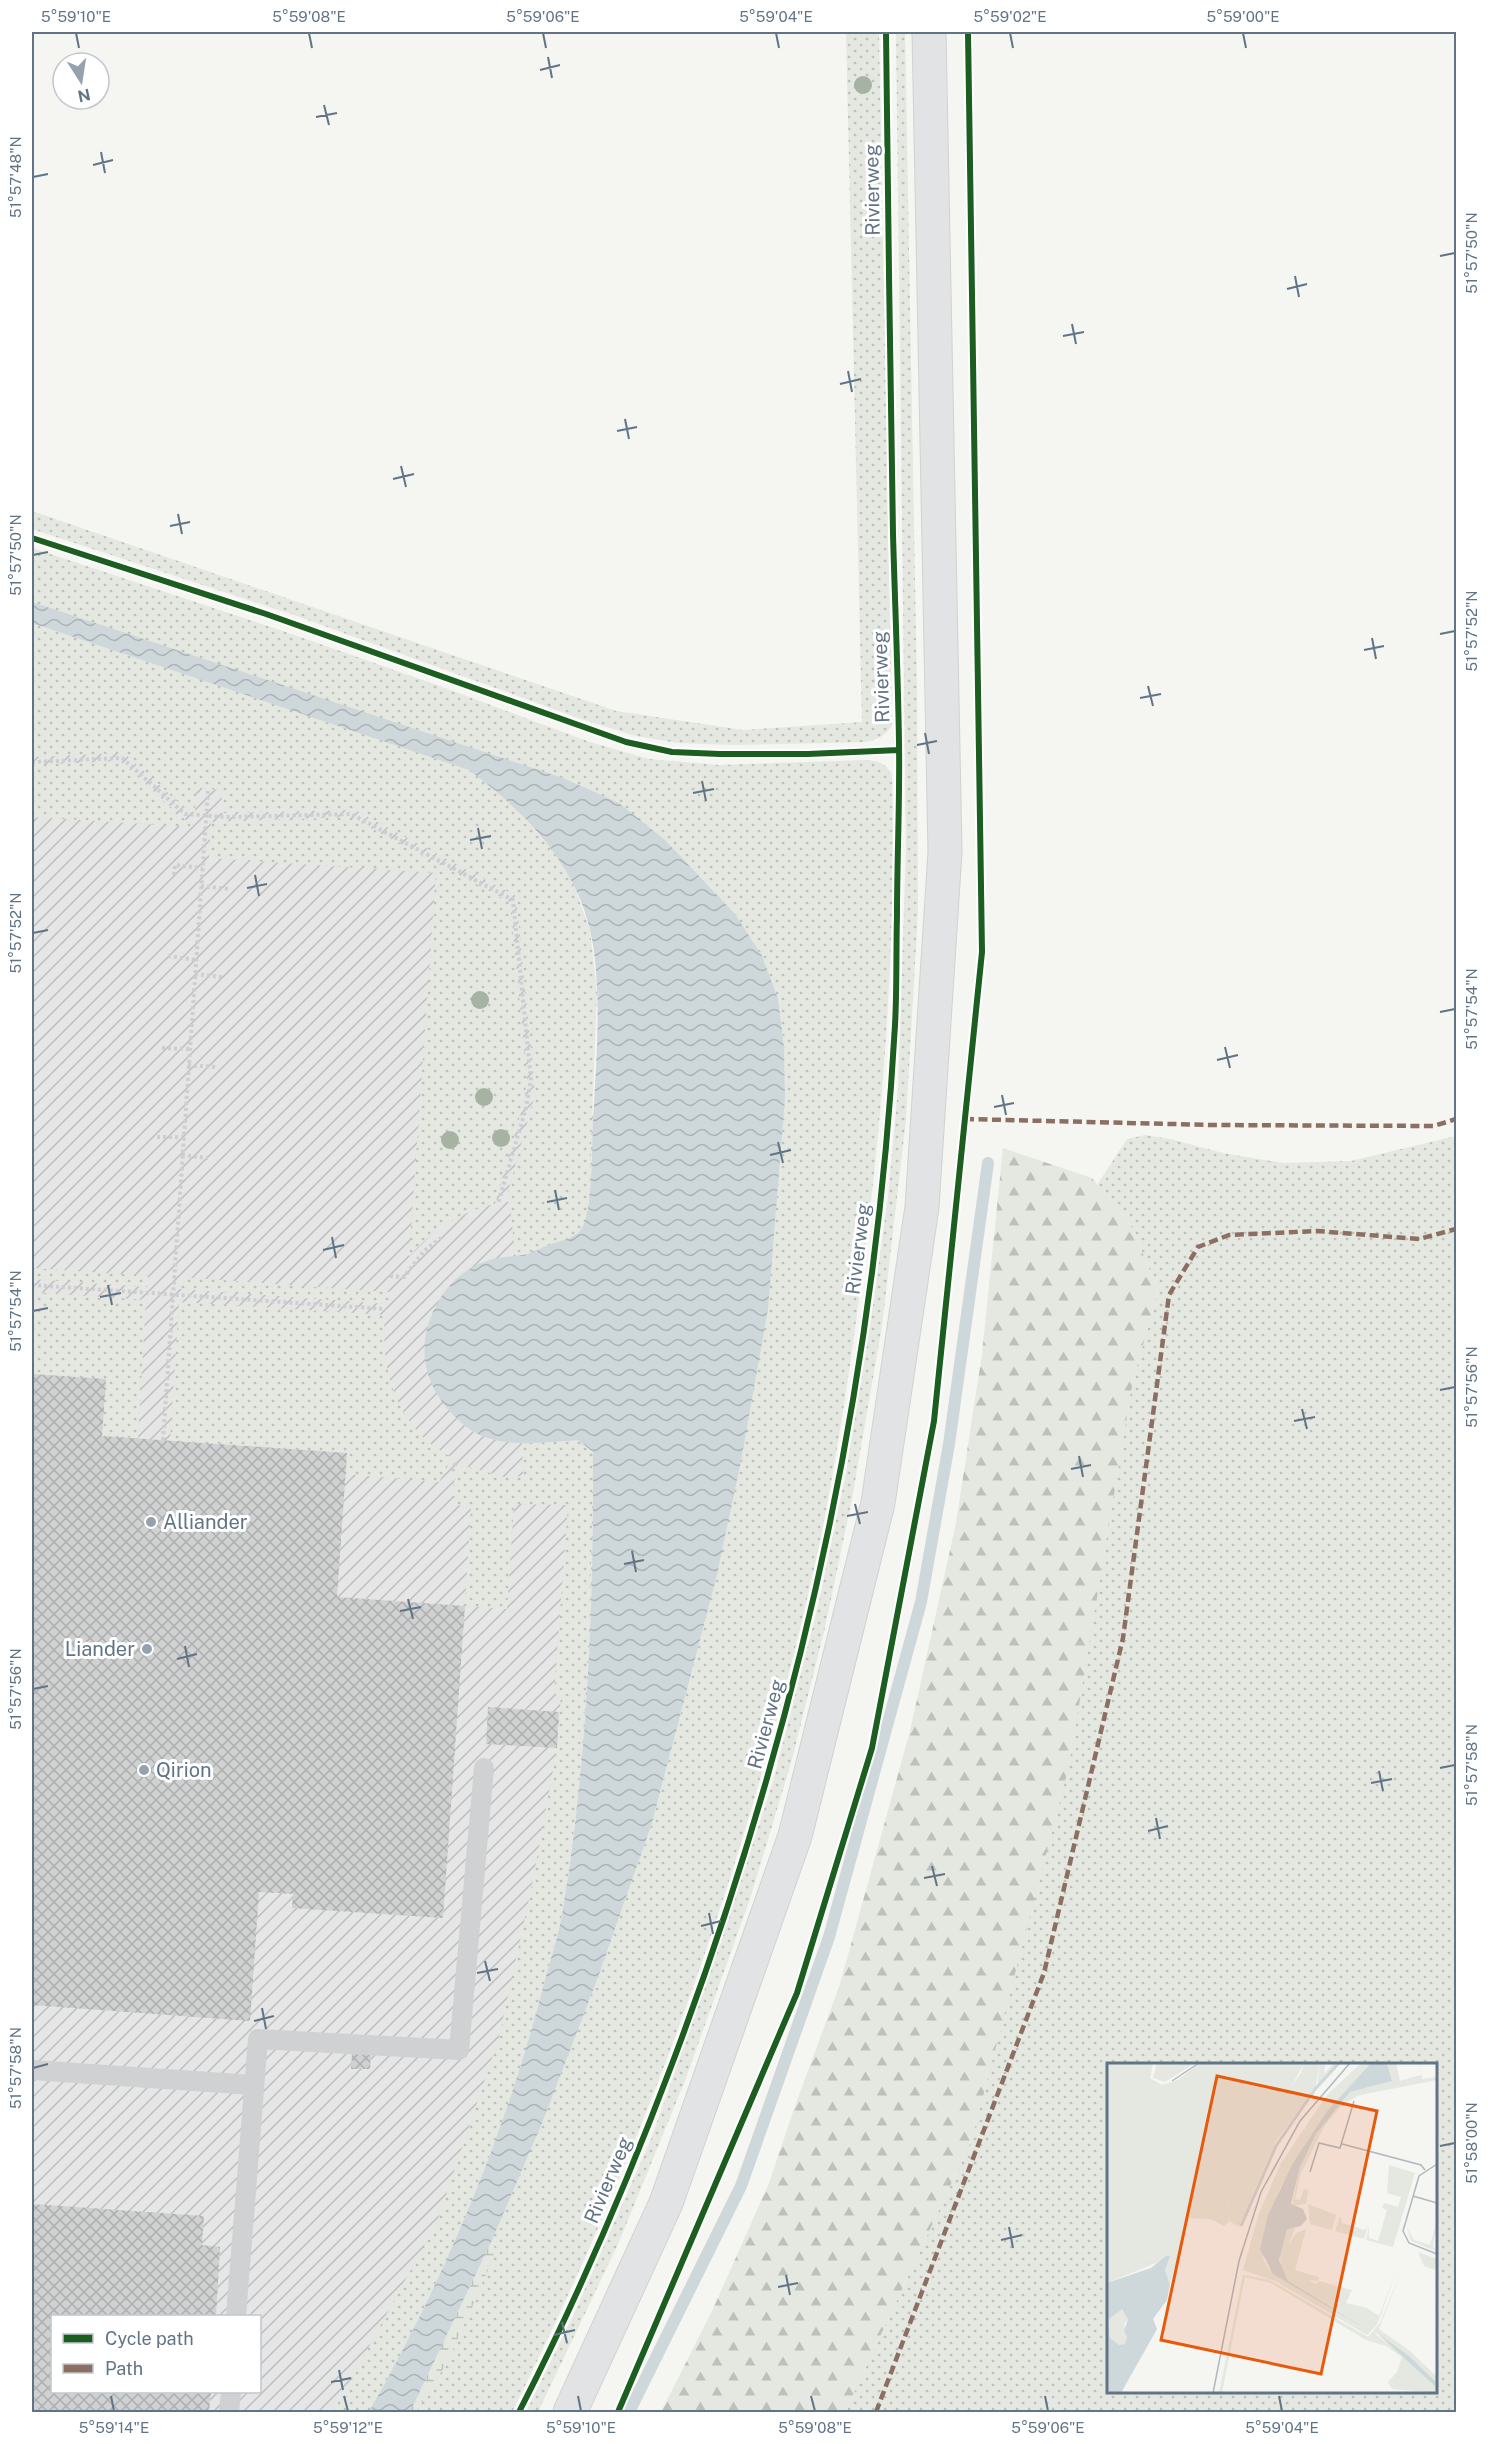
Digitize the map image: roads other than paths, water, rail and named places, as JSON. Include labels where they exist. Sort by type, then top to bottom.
[{"type":"main road","points":[[570,2412],[666,2203],[795,1836],[878,1503],[922,1208],[945,852],[929,32]]},
{"type":"lane","points":[[236,2315],[258,2039],[459,2050],[484,1768]]},
{"type":"lane","points":[[32,2070],[253,2085]]},
{"type":"lane","points":[[229,2412],[231,2393]]},
{"type":"water","points":[[32,602],[563,778],[619,803],[665,840],[735,914],[762,956],[778,999],[784,1046],[785,1097],[768,1309],[741,1461],[716,1579],[652,1823],[600,1972],[542,2123],[492,2240],[410,2412],[369,2412],[447,2259],[490,2154],[527,2046],[559,1929],[572,1852],[584,1738],[592,1566],[593,1452],[578,1440],[505,1442],[478,1434],[465,1426],[448,1409],[434,1389],[426,1366],[425,1341],[437,1303],[444,1292],[463,1274],[487,1261],[528,1254],[570,1238],[582,1228],[586,1219],[591,1177],[598,1025],[596,975],[590,930],[583,906],[572,882],[544,840],[509,802],[469,770],[32,623]]},
{"type":"waterway","points":[[629,2412],[741,2186],[829,1937],[921,1602],[949,1444],[988,1163]]},
{"type":"place","name":"Alliander","points":[[151,1522]]},
{"type":"place","name":"Liander","points":[[147,1649]]},
{"type":"place","name":"Qirion","points":[[144,1770]]}]
